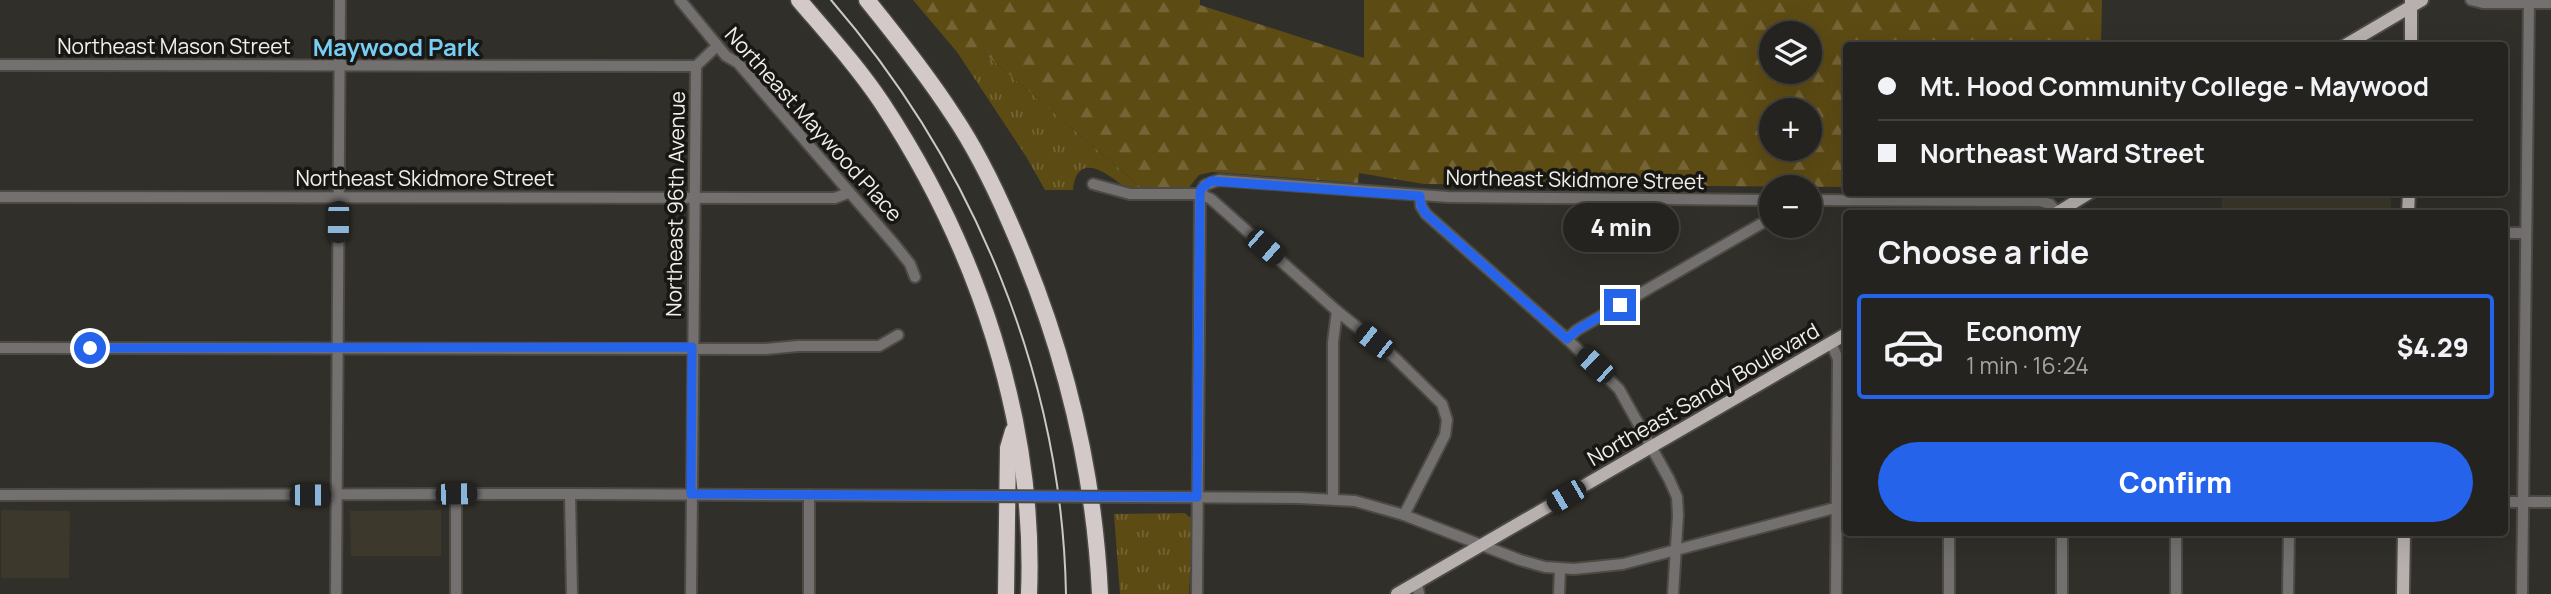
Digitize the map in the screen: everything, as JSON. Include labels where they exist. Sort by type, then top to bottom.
[{"type":"highway","points":[[799,0],[850,60],[881,103],[943,207],[976,285],[988,319],[1015,425],[1027,517],[1029,594]]},
{"type":"highway","points":[[867,0],[954,116],[989,179],[1034,279],[1067,382],[1084,454],[1095,525],[1100,594]]},
{"type":"highway","points":[[1006,594],[1008,448],[1015,425]]},
{"type":"main road","points":[[2350,42],[2415,2]]},
{"type":"main road","points":[[2411,42],[2415,2]]},
{"type":"main road","points":[[2062,210],[2085,196]]},
{"type":"main road","name":"Northeast Sandy Boulevard","points":[[1397,594],[1418,588],[1481,545],[1843,336]]},
{"type":"main road","points":[[2403,594],[2404,536]]},
{"type":"street","points":[[336,594],[340,0]]},
{"type":"street","name":"Northeast Maywood Place","points":[[680,0],[717,46],[726,56],[738,63],[895,245],[910,264],[915,277]]},
{"type":"street","points":[[2471,0],[2483,3],[2551,3]]},
{"type":"street","points":[[2522,594],[2529,2]]},
{"type":"street","points":[[695,66],[717,46]]},
{"type":"street","name":"Northeast Mason Street","points":[[0,65],[695,66]]},
{"type":"street","name":"Northeast 96th Avenue","points":[[691,594],[695,66]]},
{"type":"street","name":"Northeast Skidmore Street","points":[[1093,184],[1110,191],[1130,194],[1200,194],[1205,185],[1219,180],[1420,196],[1759,200]]},
{"type":"street","name":"Northeast Skidmore Street","points":[[0,197],[835,198],[848,193]]},
{"type":"street","points":[[1197,594],[1200,194],[1211,199],[1337,311],[1393,356],[1441,404],[1447,415],[1445,435],[1404,515]]},
{"type":"street","points":[[1420,196],[1421,206],[1426,214],[1567,339],[1619,389],[1652,446],[1676,497],[1678,516],[1673,594]]},
{"type":"street","points":[[1822,200],[2040,201],[2050,204],[2055,210]]},
{"type":"street","points":[[1567,339],[1577,330],[1759,225]]},
{"type":"street","points":[[2508,233],[2526,233]]},
{"type":"street","points":[[1333,499],[1333,342],[1337,311]]},
{"type":"street","points":[[0,348],[879,346],[898,335]]},
{"type":"street","points":[[1831,343],[1838,359],[1841,506],[1836,594]]},
{"type":"street","points":[[456,494],[456,594]]},
{"type":"street","points":[[570,494],[572,594]]},
{"type":"street","points":[[0,495],[691,494],[1333,499],[1367,503],[1520,561],[1560,569],[1609,567],[1841,506]]},
{"type":"street","points":[[809,495],[809,594]]},
{"type":"street","points":[[2508,502],[2551,502]]},
{"type":"street","points":[[1949,594],[1950,536]]},
{"type":"street","points":[[2062,536],[2062,594]]},
{"type":"street","points":[[2176,536],[2176,594]]},
{"type":"street","points":[[2288,594],[2289,536]]},
{"type":"street","points":[[1559,594],[1560,569]]},
{"type":"shaded area","points":[[2228,196],[2391,196],[2391,210],[2221,210],[2222,199]]},
{"type":"shaded area","points":[[1,510],[70,511],[69,578],[1,578]]},
{"type":"shaded area","points":[[441,510],[441,556],[351,556],[350,511]]},
{"type":"green space","points":[[913,0],[1200,0],[1200,5],[1364,58],[1364,0],[2102,0],[2101,42],[1843,42],[1843,187],[1822,187],[1822,175],[1759,175],[1759,186],[1424,184],[1359,173],[1358,183],[1212,172],[1199,175],[1186,191],[1144,190],[983,52],[957,52]]},
{"type":"green space","points":[[957,52],[983,52],[1144,190],[1128,190],[1104,173],[1088,168],[1081,170],[1076,177],[1073,190],[1045,190]]},
{"type":"green space","points":[[1185,513],[1189,517],[1193,516],[1189,594],[1120,594],[1114,514]]},
{"type":"tram line","points":[[831,0],[882,64],[927,131],[967,203],[1000,277],[1027,353],[1048,432],[1061,513],[1066,594]]},
{"type":"district","name":"Maywood Park","points":[[396,46]]},
{"type":"route","points":[[90,348],[692,347],[691,494],[1197,497],[1200,194],[1201,189],[1211,181],[1420,196],[1421,206],[1426,214],[1567,339],[1577,330],[1620,305]]}]
